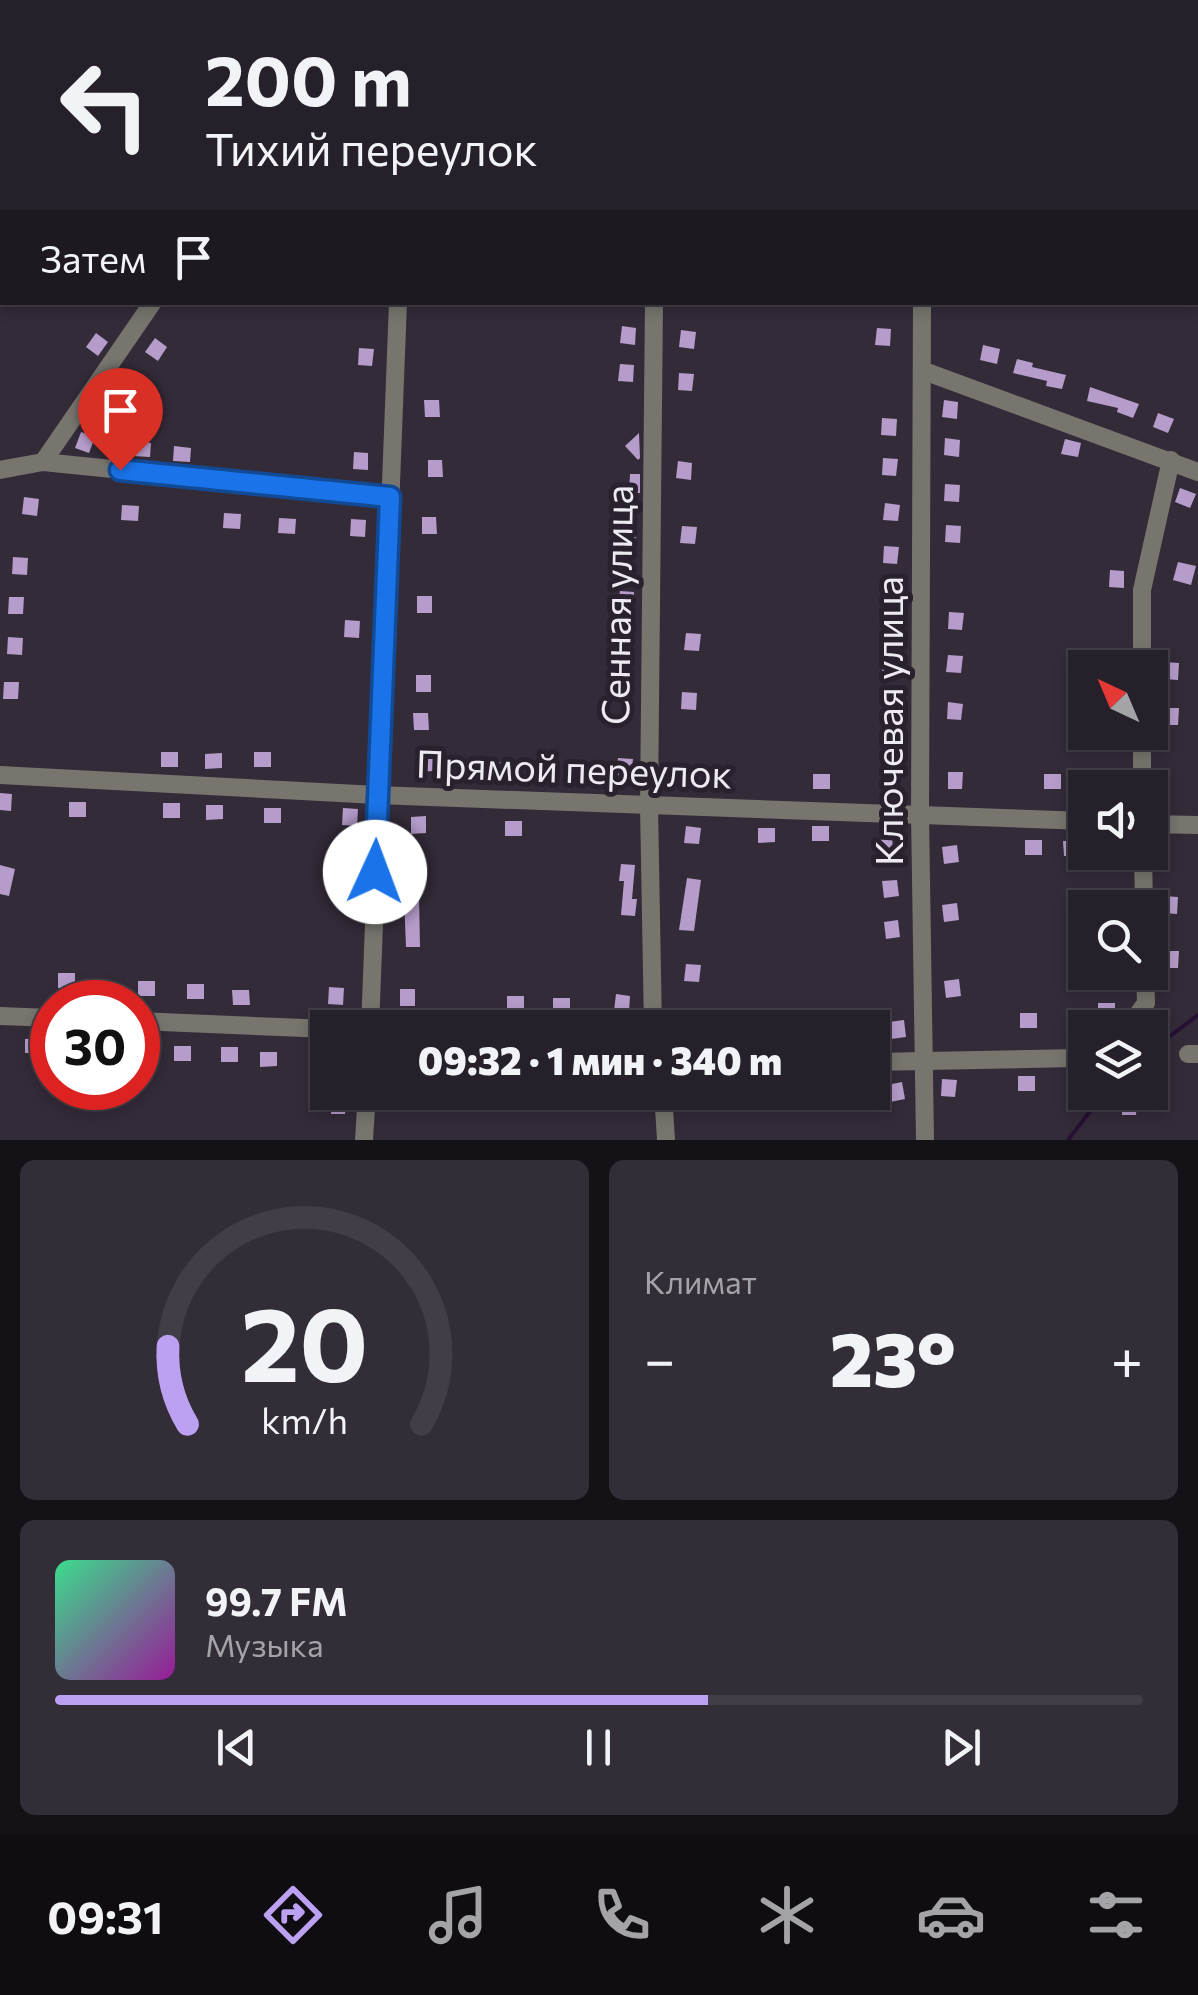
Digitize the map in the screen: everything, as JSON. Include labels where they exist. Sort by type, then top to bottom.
[{"type":"street","points":[[43,462],[151,305]]},
{"type":"street","points":[[371,1010],[398,305]]},
{"type":"street","name":"Сенная улица","points":[[652,1010],[648,806],[654,305]]},
{"type":"street","name":"Ключевая улица","points":[[922,305],[920,814],[925,1140]]},
{"type":"street","points":[[924,371],[1198,472]]},
{"type":"street","points":[[1142,650],[1142,590],[1171,460]]},
{"type":"street","points":[[0,470],[43,462],[390,497]]},
{"type":"street","name":"Прямой переулок","points":[[0,776],[377,795],[1068,820]]},
{"type":"street","points":[[1168,824],[1198,825]]},
{"type":"street","points":[[0,1016],[30,1017]]},
{"type":"street","points":[[160,1022],[310,1028]]},
{"type":"street","points":[[890,1061],[1068,1058]]},
{"type":"street","points":[[364,1140],[366,1110]]},
{"type":"street","points":[[664,1110],[666,1140]]},
{"type":"building","points":[[622,326],[636,328],[635,345],[620,343]]},
{"type":"building","points":[[877,328],[891,329],[890,346],[875,345]]},
{"type":"building","points":[[681,330],[696,332],[694,349],[679,347]]},
{"type":"building","points":[[96,333],[108,342],[98,356],[86,347]]},
{"type":"building","points":[[155,338],[167,347],[158,361],[145,352]]},
{"type":"building","points":[[983,345],[1000,349],[997,364],[980,360]]},
{"type":"building","points":[[359,348],[374,349],[372,366],[358,365]]},
{"type":"building","points":[[1017,359],[1066,375],[1062,389],[1013,373]]},
{"type":"building","points":[[620,364],[634,365],[633,382],[618,381]]},
{"type":"building","points":[[679,373],[694,374],[692,391],[678,390]]},
{"type":"building","points":[[1090,387],[1139,404],[1133,418],[1117,412],[1118,408],[1087,401]]},
{"type":"building","points":[[424,400],[439,400],[440,417],[425,417]]},
{"type":"building","points":[[944,400],[958,402],[957,419],[942,417]]},
{"type":"building","points":[[1158,413],[1174,419],[1168,433],[1153,427]]},
{"type":"building","points":[[882,418],[897,419],[896,436],[881,435]]},
{"type":"building","points":[[81,432],[95,437],[89,453],[75,448]]},
{"type":"building","points":[[639,433],[640,458],[638,460],[625,446]]},
{"type":"building","points":[[945,438],[960,440],[959,457],[944,455]]},
{"type":"building","points":[[1065,439],[1081,443],[1078,457],[1061,454]]},
{"type":"building","points":[[134,441],[151,443],[150,457],[133,456]]},
{"type":"building","points":[[174,446],[191,448],[190,462],[173,461]]},
{"type":"building","points":[[354,452],[368,453],[368,470],[353,469]]},
{"type":"building","points":[[883,458],[898,459],[896,476],[882,475]]},
{"type":"building","points":[[428,460],[442,460],[443,477],[428,477]]},
{"type":"building","points":[[678,461],[692,463],[691,480],[676,478]]},
{"type":"building","points":[[630,474],[640,474],[640,493],[629,493]]},
{"type":"building","points":[[945,484],[960,485],[959,502],[944,501]]},
{"type":"building","points":[[1180,488],[1196,494],[1190,508],[1175,502]]},
{"type":"building","points":[[24,497],[39,499],[37,516],[22,514]]},
{"type":"building","points":[[885,503],[900,505],[898,521],[883,520]]},
{"type":"building","points":[[122,505],[139,506],[138,521],[121,520]]},
{"type":"building","points":[[224,513],[241,514],[240,529],[223,528]]},
{"type":"building","points":[[422,517],[436,517],[437,534],[422,534]]},
{"type":"building","points":[[279,518],[296,519],[295,534],[278,533]]},
{"type":"building","points":[[351,519],[366,520],[365,537],[350,536]]},
{"type":"building","points":[[946,525],[961,526],[960,543],[945,542]]},
{"type":"building","points":[[682,526],[697,527],[695,544],[680,543]]},
{"type":"building","points":[[621,532],[636,534],[634,550],[619,549]]},
{"type":"building","points":[[884,546],[899,547],[897,564],[883,563]]},
{"type":"building","points":[[13,557],[28,558],[27,575],[12,574]]},
{"type":"building","points":[[1178,562],[1196,566],[1191,585],[1173,580]]},
{"type":"building","points":[[1110,570],[1124,571],[1124,588],[1109,587]]},
{"type":"building","points":[[885,584],[900,586],[899,603],[884,601]]},
{"type":"building","points":[[620,591],[634,592],[633,609],[618,608]]},
{"type":"building","points":[[417,596],[432,596],[432,613],[417,613]]},
{"type":"building","points":[[9,597],[24,597],[23,614],[8,614]]},
{"type":"building","points":[[949,612],[964,613],[962,630],[948,629]]},
{"type":"building","points":[[345,620],[360,621],[359,638],[344,637]]},
{"type":"building","points":[[885,621],[900,623],[897,675],[882,674]]},
{"type":"building","points":[[686,633],[701,634],[699,651],[684,650]]},
{"type":"building","points":[[8,637],[23,638],[22,655],[7,654]]},
{"type":"building","points":[[616,642],[631,644],[630,661],[615,659]]},
{"type":"building","points":[[948,655],[963,656],[961,673],[946,672]]},
{"type":"building","points":[[1168,662],[1179,663],[1178,680],[1168,679]]},
{"type":"building","points":[[416,675],[431,675],[431,692],[416,692]]},
{"type":"building","points":[[4,682],[19,682],[18,699],[3,699]]},
{"type":"building","points":[[615,683],[630,684],[628,701],[614,700]]},
{"type":"building","points":[[682,692],[697,693],[696,710],[681,709]]},
{"type":"building","points":[[948,702],[963,704],[961,720],[947,719]]},
{"type":"building","points":[[1168,708],[1179,708],[1178,725],[1168,725]]},
{"type":"building","points":[[413,713],[428,713],[429,730],[414,730]]},
{"type":"building","points":[[161,752],[178,752],[178,767],[161,767]]},
{"type":"building","points":[[254,752],[271,752],[271,767],[254,767]]},
{"type":"building","points":[[222,753],[222,768],[205,769],[205,754]]},
{"type":"building","points":[[433,754],[433,771],[418,772],[418,755]]},
{"type":"building","points":[[618,758],[633,759],[631,776],[616,775]]},
{"type":"building","points":[[486,762],[503,762],[503,777],[486,777]]},
{"type":"building","points":[[546,763],[546,778],[529,778],[529,764]]},
{"type":"building","points":[[948,772],[963,772],[962,789],[948,789]]},
{"type":"building","points":[[813,774],[830,774],[830,789],[813,789]]},
{"type":"building","points":[[1044,774],[1061,774],[1061,789],[1044,789]]},
{"type":"building","points":[[0,793],[12,794],[11,811],[0,810]]},
{"type":"building","points":[[69,802],[86,802],[86,817],[69,817]]},
{"type":"building","points":[[163,803],[180,803],[180,818],[163,818]]},
{"type":"building","points":[[206,805],[223,805],[223,819],[206,820]]},
{"type":"building","points":[[264,808],[281,808],[281,823],[264,823]]},
{"type":"building","points":[[343,808],[358,809],[357,826],[342,825]]},
{"type":"building","points":[[426,816],[426,833],[411,834],[411,817]]},
{"type":"building","points":[[505,821],[522,821],[522,836],[505,836]]},
{"type":"building","points":[[686,826],[701,828],[699,844],[684,843]]},
{"type":"building","points":[[812,826],[829,826],[829,841],[812,841]]},
{"type":"building","points":[[758,828],[775,828],[775,842],[758,843]]},
{"type":"building","points":[[892,839],[894,856],[880,857],[878,840]]},
{"type":"building","points":[[1025,840],[1042,840],[1042,855],[1025,855]]},
{"type":"building","points":[[1063,841],[1068,841],[1068,856],[1064,856]]},
{"type":"building","points":[[957,845],[959,862],[944,864],[942,847]]},
{"type":"building","points":[[340,851],[355,851],[354,868],[339,868]]},
{"type":"building","points":[[621,864],[635,865],[635,916],[621,915]]},
{"type":"building","points":[[0,865],[15,869],[9,896],[0,894]]},
{"type":"building","points":[[687,878],[701,880],[694,931],[679,930]]},
{"type":"building","points":[[897,880],[899,896],[884,898],[882,881]]},
{"type":"building","points":[[419,896],[420,947],[406,947],[404,897]]},
{"type":"building","points":[[1168,896],[1178,897],[1177,914],[1168,913]]},
{"type":"building","points":[[957,903],[959,920],[944,922],[942,905]]},
{"type":"building","points":[[898,920],[900,937],[886,939],[884,922]]},
{"type":"building","points":[[1168,951],[1179,951],[1178,968],[1168,968]]},
{"type":"building","points":[[686,964],[701,965],[699,982],[684,981]]},
{"type":"building","points":[[58,973],[75,973],[75,980],[58,980]]},
{"type":"building","points":[[959,979],[961,996],[946,998],[944,981]]},
{"type":"building","points":[[187,984],[204,984],[204,999],[187,999]]},
{"type":"building","points":[[329,987],[344,988],[343,1005],[328,1004]]},
{"type":"building","points":[[400,989],[415,989],[415,1006],[400,1006]]},
{"type":"building","points":[[232,990],[249,990],[250,1005],[233,1005]]},
{"type":"building","points":[[616,994],[630,996],[629,1010],[614,1010]]},
{"type":"building","points":[[507,996],[524,996],[524,1010],[507,1010]]},
{"type":"building","points":[[553,998],[570,998],[570,1010],[553,1010]]},
{"type":"building","points":[[1098,1003],[1115,1003],[1115,1010],[1098,1010]]},
{"type":"building","points":[[1020,1013],[1037,1013],[1037,1028],[1020,1028]]},
{"type":"building","points":[[904,1020],[906,1037],[891,1039],[890,1022]]},
{"type":"building","points":[[25,1039],[30,1039],[30,1053],[25,1053]]},
{"type":"building","points":[[174,1046],[191,1046],[191,1061],[174,1061]]},
{"type":"building","points":[[221,1047],[238,1047],[238,1062],[221,1062]]},
{"type":"building","points":[[260,1052],[277,1052],[277,1066],[260,1067]]},
{"type":"building","points":[[1018,1076],[1035,1076],[1035,1091],[1018,1091]]},
{"type":"building","points":[[942,1079],[957,1080],[955,1097],[941,1096]]},
{"type":"building","points":[[902,1082],[905,1099],[890,1102],[890,1084]]},
{"type":"building","points":[[1122,1110],[1136,1110],[1136,1115],[1122,1115]]},
{"type":"waterway","points":[[1168,1038],[1198,1015]]},
{"type":"waterway","points":[[1068,1140],[1091,1110]]},
{"type":"route","points":[[120,470],[390,497],[375,872]]}]
